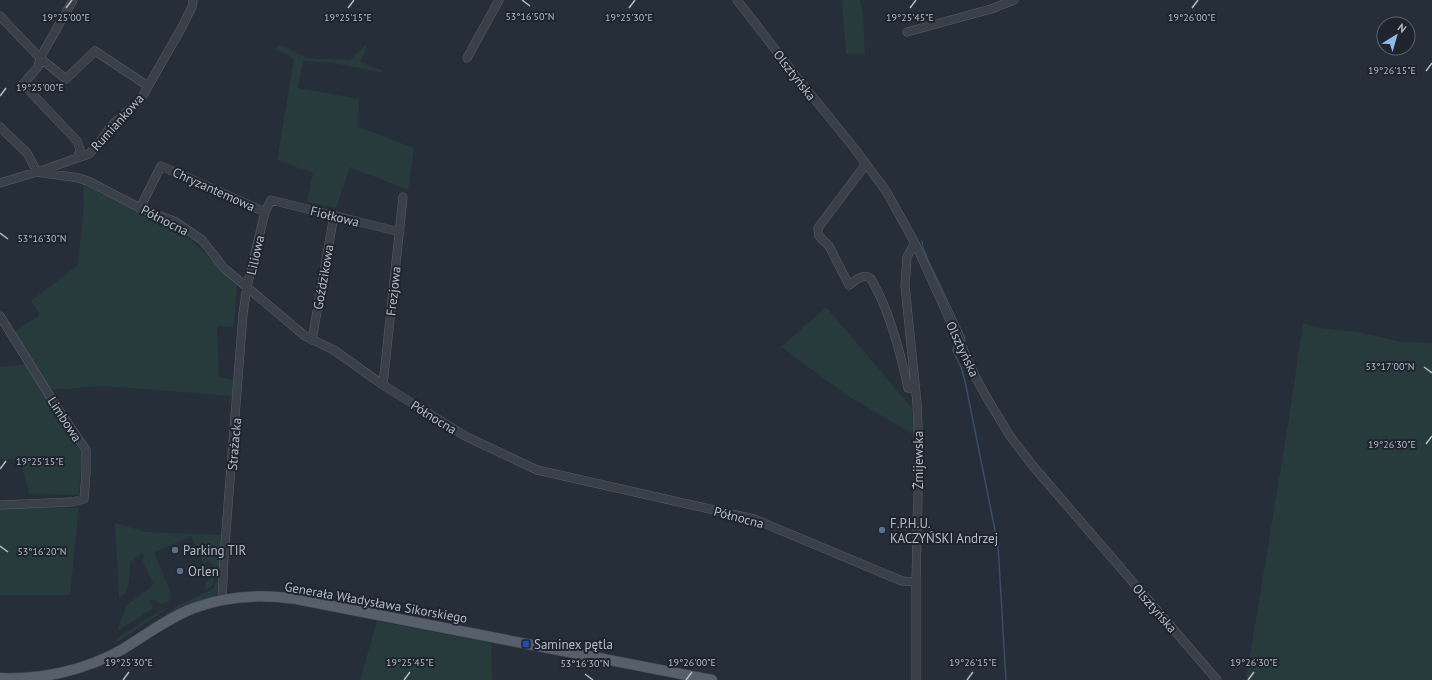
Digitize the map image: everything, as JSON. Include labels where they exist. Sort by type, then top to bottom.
[{"type":"main road","name":"Generała Władysława Sikorskiego","points":[[0,678],[61,677],[122,650],[179,615],[194,608],[222,601],[258,597],[296,599],[712,680]]},
{"type":"street","points":[[73,0],[40,58],[38,67],[23,84],[77,141],[80,149],[78,157]]},
{"type":"street","name":"Rumiankowa","points":[[37,172],[89,154],[113,124],[140,99],[182,27],[192,7],[193,0]]},
{"type":"street","points":[[467,58],[499,0]]},
{"type":"street","name":"Olsztyńska","points":[[737,0],[866,164],[889,196],[915,243],[976,378],[1010,436],[1033,466],[1217,680]]},
{"type":"street","points":[[906,32],[1014,0]]},
{"type":"street","points":[[0,16],[40,58],[66,79],[95,51],[148,86]]},
{"type":"street","points":[[0,127],[27,153],[37,172]]},
{"type":"street","points":[[866,164],[818,228],[819,236],[829,246],[849,285],[860,277],[866,276],[871,278],[880,296],[892,328],[908,388],[915,389]]},
{"type":"street","name":"Chryzantemowa","points":[[140,208],[161,166],[265,212]]},
{"type":"street","name":"Północna","points":[[0,183],[37,172],[79,178],[90,182],[140,208],[176,222],[208,246],[224,268],[297,330],[312,340],[334,350],[383,384],[465,436],[537,470],[754,519],[902,581],[916,582]]},
{"type":"street","name":"Frezjowa","points":[[383,384],[403,197]]},
{"type":"street","name":"Fiołkowa","points":[[271,200],[400,232]]},
{"type":"street","name":"Liliowa","points":[[247,287],[265,212],[271,200]]},
{"type":"street","name":"Goździkowa","points":[[312,340],[334,215]]},
{"type":"street","name":"Żmijewska","points":[[915,243],[908,257],[905,286],[915,389],[919,453],[916,582],[916,680]]},
{"type":"street","name":"Strażacka","points":[[222,601],[224,557],[238,392],[238,372],[247,287]]},
{"type":"street","name":"Limbowa","points":[[0,316],[56,406],[86,450],[84,498],[72,502],[0,505]]},
{"type":"shaded area","points":[[842,0],[860,0],[863,12],[865,54],[846,54]]},
{"type":"shaded area","points":[[279,44],[307,58],[350,60],[365,46],[367,46],[361,62],[383,71],[380,72],[333,63],[303,61],[298,88],[359,99],[358,127],[414,148],[408,190],[350,167],[336,208],[307,202],[313,173],[277,160],[294,60],[288,55],[275,50]]},
{"type":"shaded area","points":[[83,184],[186,236],[237,283],[234,327],[217,326],[219,377],[235,380],[233,396],[103,386],[49,390],[14,332],[40,315],[31,301],[78,265],[84,203]]},
{"type":"shaded area","points":[[826,307],[912,408],[913,434],[848,396],[781,347]]},
{"type":"shaded area","points":[[1303,323],[1318,328],[1358,332],[1402,342],[1432,343],[1432,680],[1246,680],[1288,425]]},
{"type":"shaded area","points":[[26,364],[82,454],[79,495],[29,494],[20,459],[0,460],[0,367]]},
{"type":"shaded area","points":[[0,507],[79,508],[70,595],[0,595]]},
{"type":"shaded area","points":[[115,523],[146,532],[222,535],[220,569],[217,572],[210,570],[214,567],[208,561],[204,564],[191,536],[154,553],[169,588],[171,598],[168,602],[161,604],[152,599],[149,601],[153,607],[152,609],[119,630],[118,627],[127,605],[151,587],[153,583],[142,559],[145,557],[142,553],[130,562],[128,587],[119,598]]},
{"type":"shaded area","points":[[214,578],[213,586],[204,590],[206,582]]},
{"type":"shaded area","points":[[216,578],[220,586],[216,596],[118,646],[176,607],[214,588]]},
{"type":"shaded area","points":[[171,606],[116,643],[121,636],[153,615]]},
{"type":"shaded area","points":[[377,621],[491,643],[492,680],[360,680]]},
{"type":"waterway","points":[[922,241],[928,260],[964,336],[965,341],[963,341]]},
{"type":"waterway","points":[[954,346],[953,351],[961,367],[965,381],[998,545],[1006,680]]},
{"type":"place","name":"F.P.H.U. KACZYŃSKI Andrzej","points":[[882,530]]},
{"type":"place","name":"Parking TIR","points":[[175,550]]},
{"type":"place","name":"Orlen","points":[[180,571]]},
{"type":"place","name":"Saminex pętla","points":[[526,644]]}]
